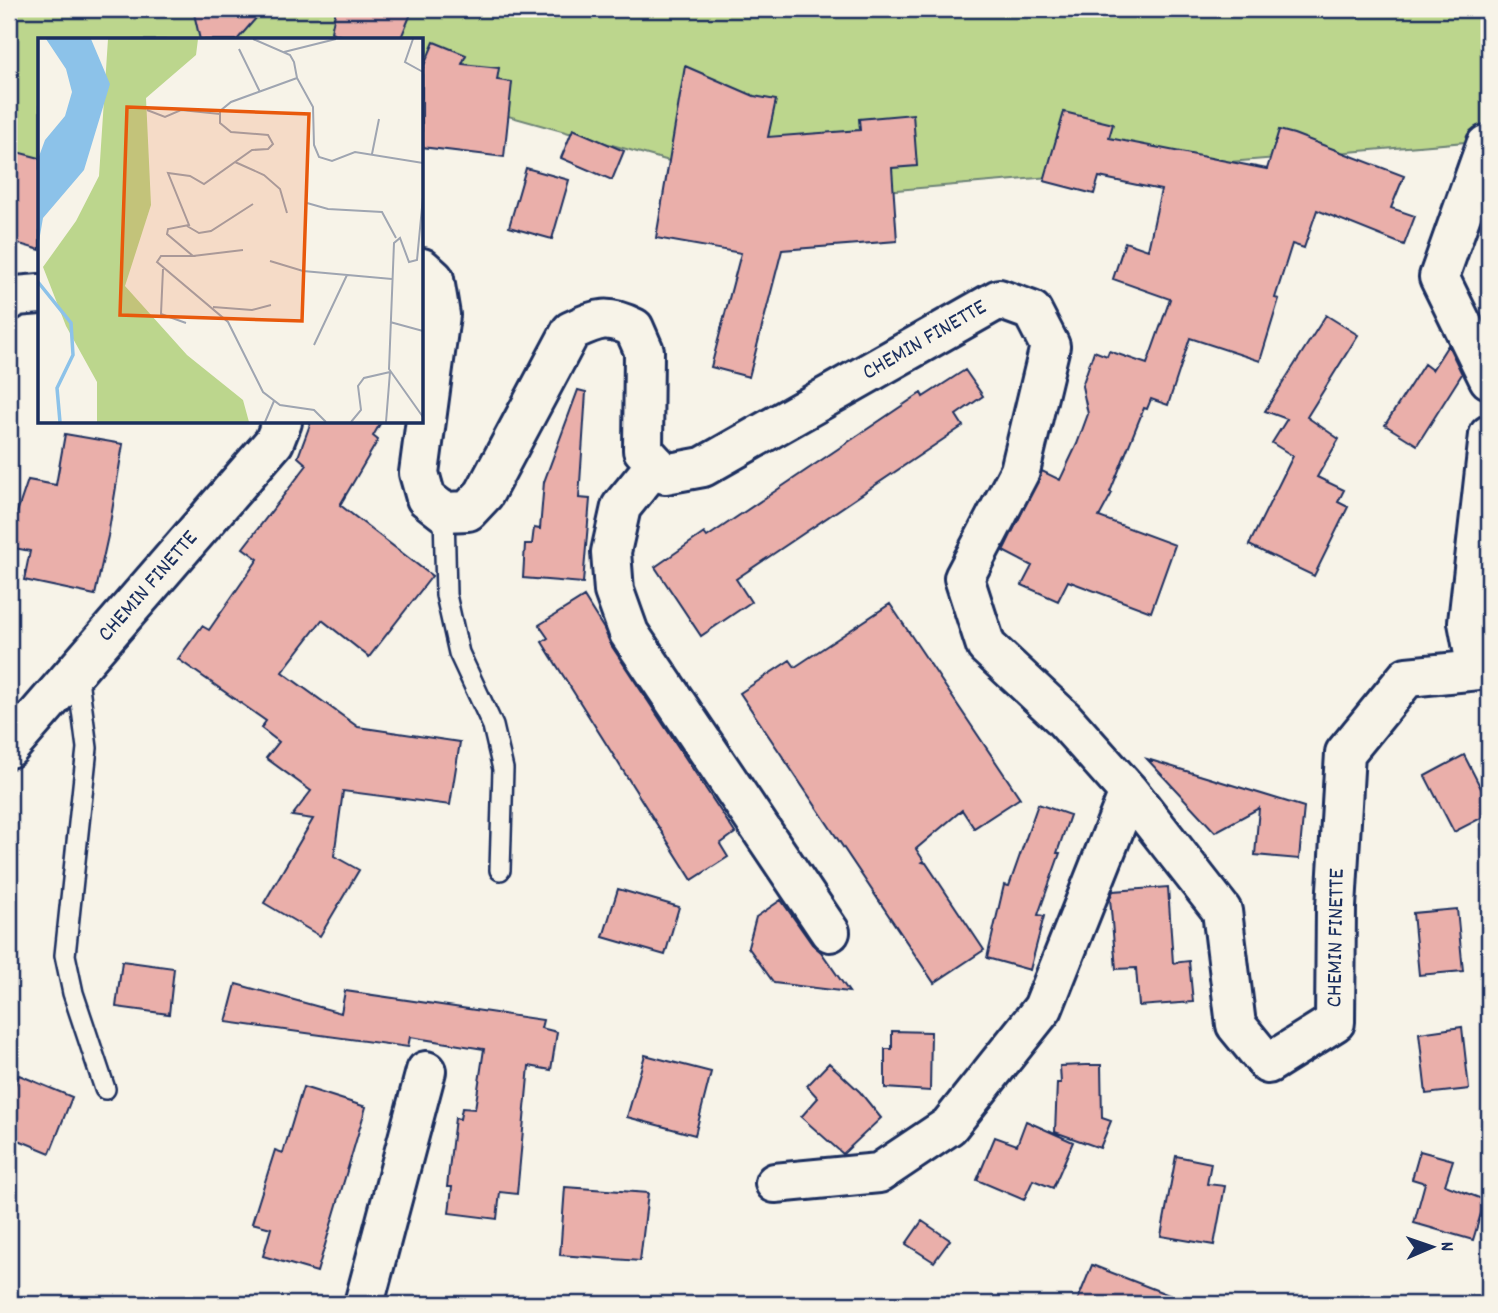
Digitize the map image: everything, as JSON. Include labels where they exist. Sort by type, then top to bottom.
[{"type":"street","points":[[1486,145],[1439,277],[1489,379]]},
{"type":"street","points":[[424,270],[434,279],[440,315],[419,473],[426,498],[444,512],[468,511],[484,494],[571,331],[592,321],[614,318],[634,327],[644,351],[643,450],[656,464],[621,507],[611,552],[614,591],[629,633],[830,932]]},
{"type":"street","points":[[9,301],[16,296],[38,294]]},
{"type":"street","name":"CHEMIN FINETTE","points":[[656,464],[665,474],[703,467],[999,299],[1032,311],[1050,346],[1020,471],[964,578],[986,646],[1063,718],[1129,792],[1222,911],[1236,1026],[1268,1064],[1335,1022],[1336,907],[1345,753],[1407,677],[1483,670],[1468,622],[1489,435]]},
{"type":"street","name":"CHEMIN FINETTE","points":[[9,748],[274,442],[281,424]]},
{"type":"street","points":[[775,1183],[880,1173],[949,1126],[1043,1009],[1129,792]]},
{"type":"street","points":[[364,1304],[426,1071]]},
{"type":"lane","points":[[444,512],[446,595],[459,653],[493,726],[503,769],[500,870]]},
{"type":"lane","points":[[77,671],[87,748],[65,955],[73,993],[105,1089]]},
{"type":"green space","points":[[9,9],[1489,9],[1489,140],[802,198],[424,93],[424,38],[229,38],[210,33],[204,38],[38,38],[38,196],[9,225]]},
{"type":"building","points":[[193,9],[264,9],[239,38],[200,38]]},
{"type":"building","points":[[336,9],[413,9],[401,38],[346,38],[331,32]]},
{"type":"building","points":[[434,42],[466,55],[462,64],[499,68],[497,80],[512,82],[504,157],[424,147],[424,65]]},
{"type":"building","points":[[685,66],[754,96],[776,100],[768,137],[860,130],[859,119],[913,114],[917,166],[892,168],[897,241],[782,250],[749,377],[711,367],[741,253],[656,238]]},
{"type":"building","points":[[1064,112],[1113,124],[1109,138],[1267,169],[1279,130],[1294,134],[1404,176],[1391,208],[1415,216],[1404,245],[1317,210],[1304,248],[1292,244],[1275,298],[1279,299],[1260,361],[1190,338],[1168,405],[1151,399],[1147,409],[1144,408],[1110,492],[1112,493],[1099,517],[1175,545],[1151,612],[1068,581],[1058,601],[1022,585],[1032,566],[1003,551],[1042,471],[1060,480],[1077,444],[1088,414],[1082,386],[1094,351],[1107,356],[1109,351],[1147,364],[1170,299],[1113,279],[1125,242],[1148,250],[1161,190],[1099,177],[1094,194],[1044,181]]},
{"type":"building","points":[[573,129],[624,151],[612,180],[561,158]]},
{"type":"building","points":[[9,150],[38,157],[38,249],[9,241]]},
{"type":"building","points":[[526,168],[569,180],[552,239],[509,227]]},
{"type":"building","points":[[1326,315],[1358,335],[1307,417],[1339,439],[1317,477],[1344,490],[1338,502],[1348,507],[1314,576],[1249,545],[1293,456],[1272,443],[1287,419],[1265,411]]},
{"type":"building","points":[[1448,345],[1462,374],[1417,445],[1385,425],[1424,364],[1432,370]]},
{"type":"building","points":[[965,370],[983,396],[956,415],[963,426],[736,579],[751,602],[701,636],[655,567],[704,533],[707,537],[921,393],[923,397]]},
{"type":"building","points":[[578,390],[586,392],[579,498],[590,499],[583,583],[523,578],[525,544],[532,544],[534,528],[540,529],[544,482]]},
{"type":"building","points":[[310,424],[380,424],[373,436],[378,440],[340,505],[432,576],[369,657],[322,620],[282,672],[358,727],[460,742],[450,805],[343,791],[334,856],[359,870],[320,936],[264,903],[313,819],[292,816],[311,791],[266,758],[279,742],[261,728],[266,721],[178,659],[202,626],[209,630],[258,559],[243,548],[307,465],[298,457]]},
{"type":"building","points":[[65,434],[123,444],[95,595],[24,580],[30,551],[9,547],[9,536],[28,480],[56,485]]},
{"type":"building","points":[[584,597],[611,645],[735,833],[720,844],[728,857],[692,880],[542,642],[548,638],[539,625]]},
{"type":"building","points":[[890,604],[1020,798],[974,828],[962,810],[916,849],[924,861],[922,862],[926,863],[984,950],[934,983],[740,693],[790,660],[795,667]]},
{"type":"building","points":[[1464,755],[1489,804],[1489,814],[1454,832],[1425,776]]},
{"type":"building","points":[[1147,759],[1304,807],[1299,859],[1255,855],[1259,808],[1215,832]]},
{"type":"building","points":[[1038,804],[1070,815],[1038,915],[1044,916],[1030,970],[987,958],[1004,885],[1009,886]]},
{"type":"building","points":[[1168,887],[1173,963],[1189,961],[1193,1002],[1139,1006],[1136,968],[1116,969],[1110,898],[1113,891]]},
{"type":"building","points":[[618,889],[679,907],[665,955],[603,937]]},
{"type":"building","points":[[781,900],[849,992],[774,983],[748,947],[756,917]]},
{"type":"building","points":[[1457,909],[1463,971],[1419,975],[1413,913]]},
{"type":"building","points":[[122,961],[174,968],[169,1014],[116,1007]]},
{"type":"building","points":[[236,984],[341,1013],[345,991],[543,1020],[541,1028],[557,1032],[551,1070],[529,1066],[517,1194],[500,1192],[497,1219],[449,1213],[452,1187],[447,1187],[455,1118],[460,1119],[462,1108],[475,1109],[484,1049],[410,1037],[408,1047],[226,1022]]},
{"type":"building","points":[[1462,1027],[1469,1089],[1426,1094],[1419,1033]]},
{"type":"building","points":[[892,1031],[931,1032],[930,1091],[885,1088],[885,1049],[892,1049]]},
{"type":"building","points":[[645,1055],[711,1072],[695,1135],[627,1117]]},
{"type":"building","points":[[829,1063],[860,1092],[881,1118],[843,1154],[801,1117],[818,1098],[807,1086]]},
{"type":"building","points":[[1101,1065],[1102,1118],[1111,1121],[1100,1148],[1055,1132],[1057,1083],[1061,1083],[1060,1066]]},
{"type":"building","points":[[19,1075],[72,1097],[50,1153],[9,1136],[9,1100]]},
{"type":"building","points":[[303,1087],[366,1107],[317,1272],[263,1256],[271,1228],[252,1223],[275,1150],[283,1153]]},
{"type":"building","points":[[1026,1121],[1073,1142],[1053,1188],[1033,1180],[1024,1200],[977,1180],[995,1137],[1017,1145]]},
{"type":"building","points":[[1420,1151],[1453,1160],[1445,1185],[1485,1200],[1473,1240],[1414,1223],[1425,1183],[1412,1179]]},
{"type":"building","points":[[1176,1156],[1211,1163],[1207,1184],[1225,1186],[1214,1245],[1161,1236]]},
{"type":"building","points":[[565,1187],[648,1193],[640,1261],[560,1255]]},
{"type":"building","points":[[922,1221],[950,1240],[934,1262],[906,1244]]},
{"type":"building","points":[[1092,1265],[1187,1302],[1187,1304],[1076,1304]]}]
